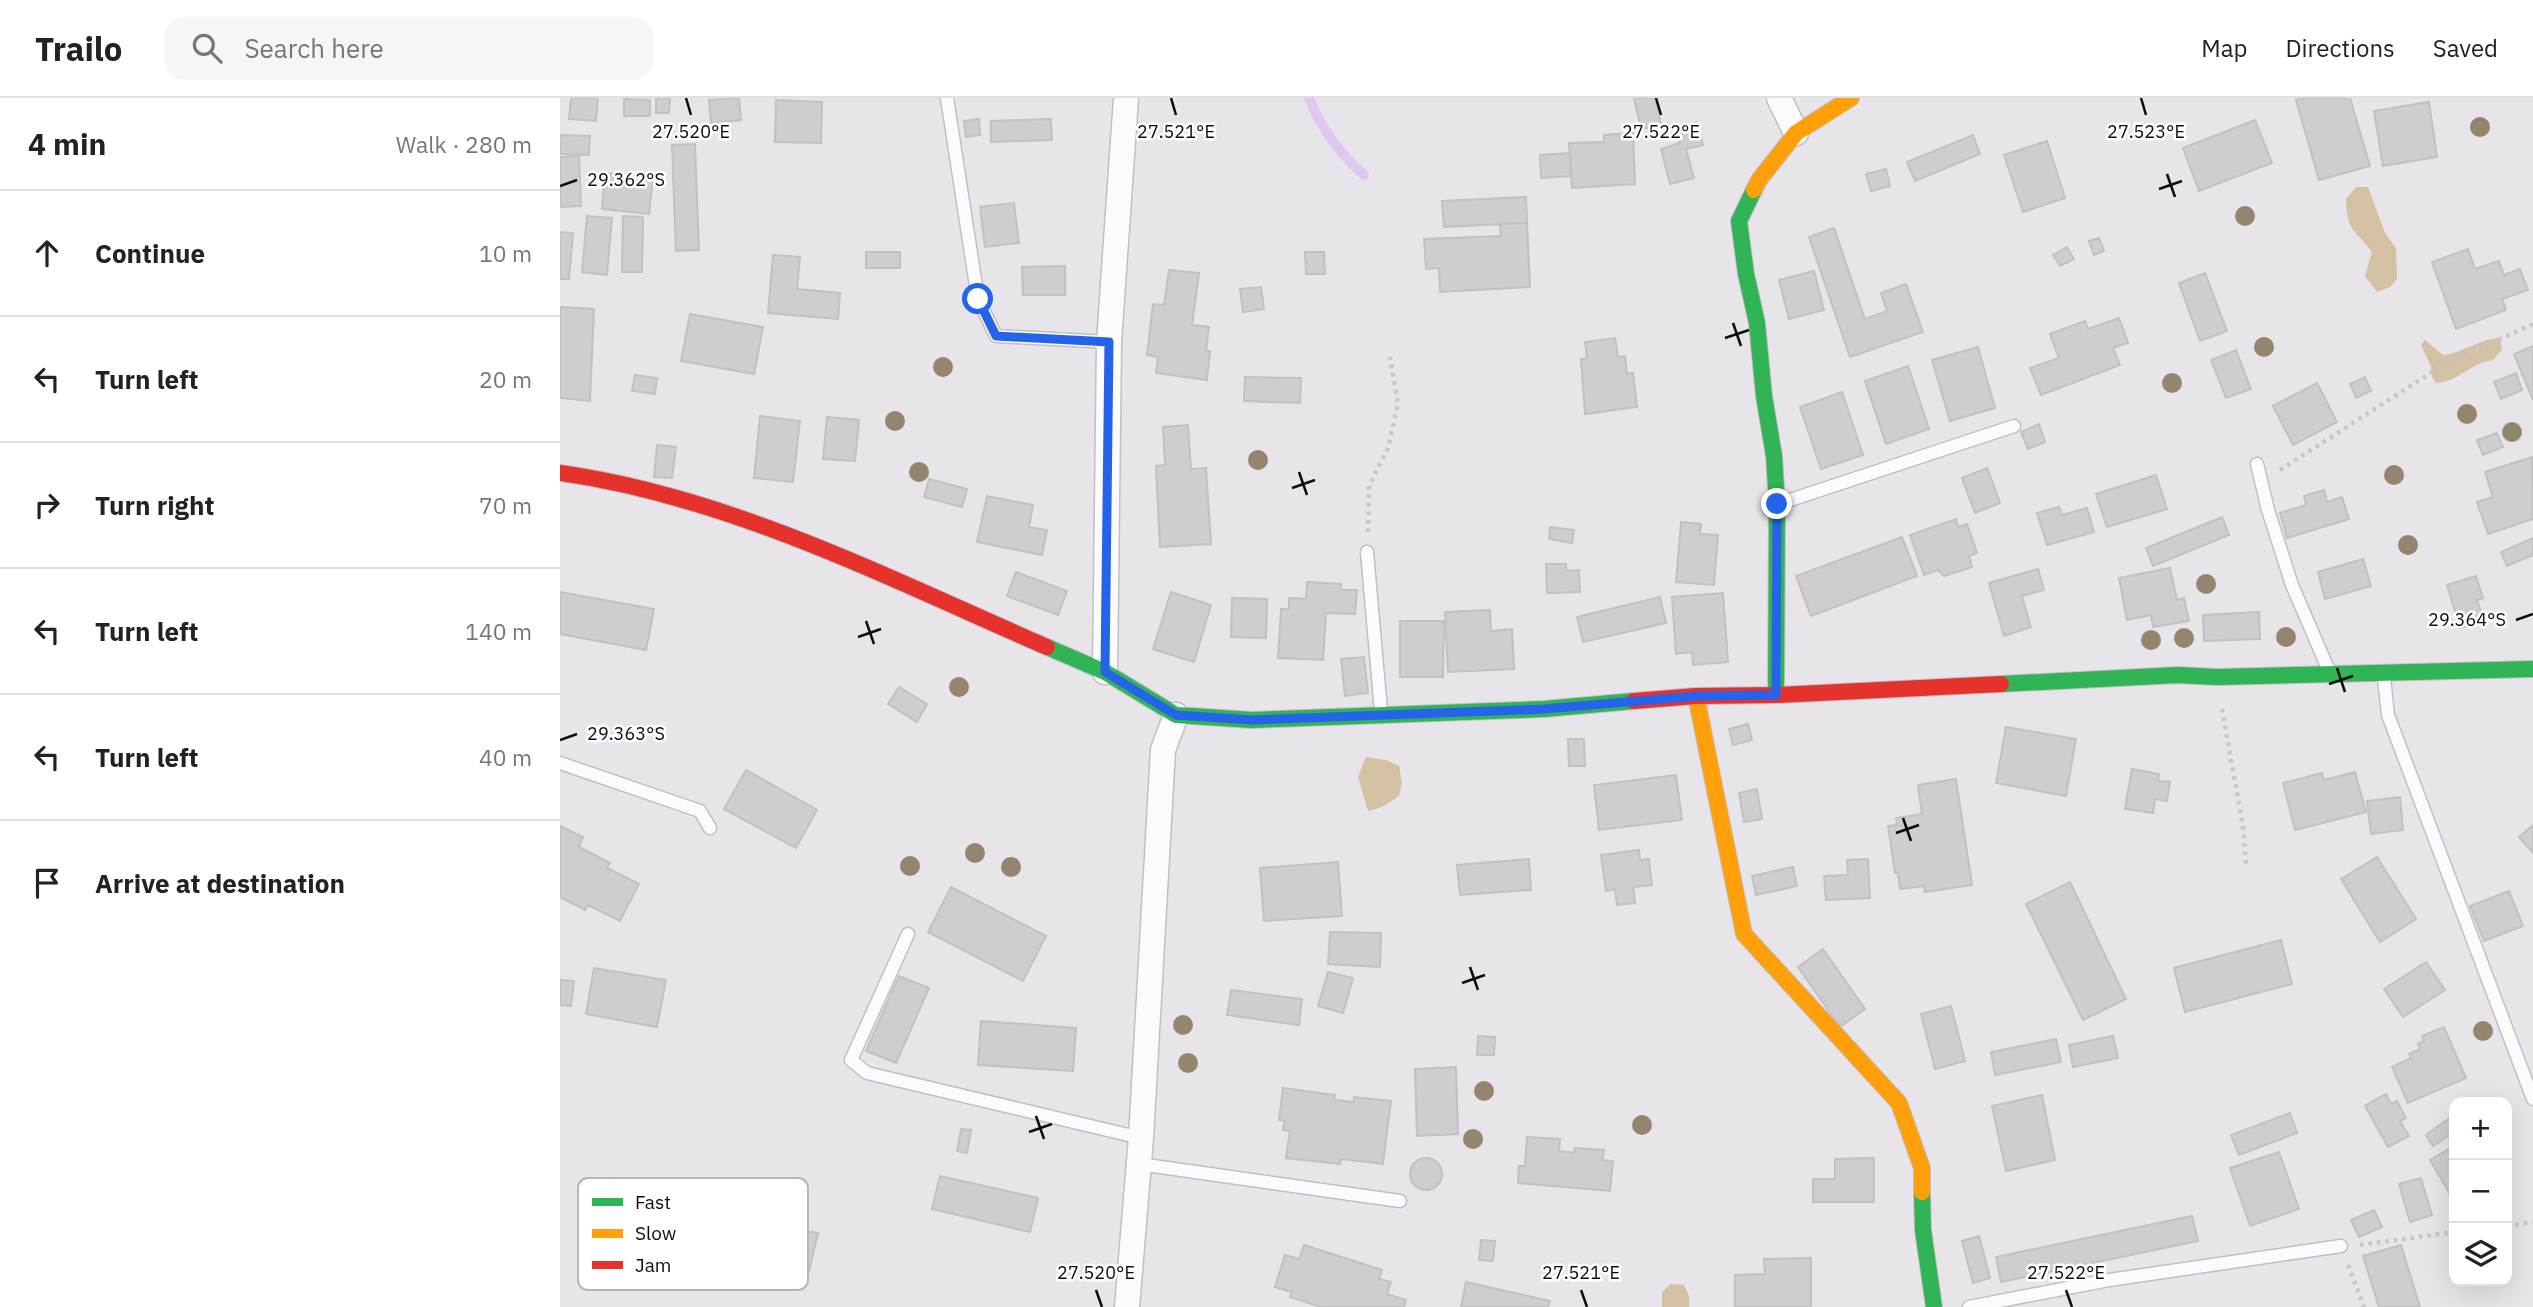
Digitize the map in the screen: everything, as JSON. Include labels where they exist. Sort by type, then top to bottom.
[{"type":"street","points":[[1105,672],[1109,342],[1126,98]]},
{"type":"street","points":[[1779,98],[1796,134]]},
{"type":"street","points":[[1776,695],[1777,504],[1774,456],[1764,396],[1757,323],[1746,274],[1739,221],[1759,180],[1796,134],[1851,98]]},
{"type":"street","points":[[560,473],[589,477],[713,508],[828,552],[1105,672],[1176,715],[1252,720],[1544,709],[1696,696],[1776,695],[2164,676],[2330,675],[2384,671],[2533,669]]},
{"type":"street","points":[[1696,696],[1744,934],[1899,1103],[1922,1168],[1923,1230],[1934,1307]]},
{"type":"street","points":[[1127,1307],[1141,1138],[1163,750],[1176,715]]},
{"type":"lane","points":[[946,98],[978,299],[996,336],[1109,342]]},
{"type":"lane","points":[[1777,504],[2014,426]]},
{"type":"lane","points":[[2257,464],[2268,510],[2292,585],[2330,675]]},
{"type":"lane","points":[[1367,552],[1381,715]]},
{"type":"lane","points":[[2384,671],[2388,715],[2533,1099]]},
{"type":"lane","points":[[560,763],[700,811],[710,828]]},
{"type":"lane","points":[[908,934],[851,1060],[867,1073],[1141,1138]]},
{"type":"lane","points":[[1139,1164],[1400,1201]]},
{"type":"lane","points":[[1969,1307],[2109,1280],[2341,1246]]},
{"type":"path","points":[[2260,478],[2277,472],[2443,365],[2533,324]]},
{"type":"path","points":[[1367,552],[1369,486],[1388,448],[1398,404],[1390,357]]},
{"type":"path","points":[[2217,677],[2243,827],[2246,864]]},
{"type":"path","points":[[2512,1225],[2533,1222]]},
{"type":"path","points":[[2364,1307],[2341,1246],[2449,1233]]},
{"type":"shaded area","points":[[2356,187],[2368,187],[2385,233],[2396,248],[2397,279],[2390,287],[2377,292],[2365,276],[2372,252],[2353,229],[2348,218],[2346,199]]},
{"type":"shaded area","points":[[2500,338],[2502,349],[2493,360],[2477,365],[2452,379],[2436,383],[2421,345],[2425,340],[2443,355]]},
{"type":"shaded area","points":[[1366,757],[1386,760],[1399,766],[1402,783],[1399,796],[1382,807],[1368,811],[1358,777]]},
{"type":"shaded area","points":[[1671,1284],[1684,1285],[1689,1296],[1689,1307],[1662,1307],[1662,1292]]},
{"type":"building","points":[[571,98],[598,98],[596,121],[569,119]]},
{"type":"building","points":[[656,98],[670,98],[669,113],[656,113]]},
{"type":"building","points":[[739,98],[741,120],[711,123],[709,100]]},
{"type":"building","points":[[1634,98],[1655,98],[1661,125],[1641,129]]},
{"type":"building","points":[[2350,98],[2370,166],[2319,180],[2296,100]]},
{"type":"building","points":[[624,99],[650,100],[650,116],[624,116]]},
{"type":"building","points":[[776,100],[822,102],[821,143],[775,142]]},
{"type":"building","points":[[2429,102],[2437,157],[2383,166],[2374,111]]},
{"type":"building","points":[[979,119],[980,135],[966,137],[964,121]]},
{"type":"building","points":[[1051,119],[1052,140],[991,142],[991,121]]},
{"type":"building","points":[[2255,120],[2272,163],[2199,191],[2183,148]]},
{"type":"building","points":[[1697,122],[1703,145],[1686,149],[1694,178],[1670,184],[1661,149],[1680,143],[1676,127]]},
{"type":"building","points":[[1633,133],[1635,184],[1572,188],[1569,143],[1604,142],[1604,135]]},
{"type":"building","points":[[560,135],[590,136],[589,155],[560,154]]},
{"type":"building","points":[[1973,135],[1980,154],[1915,181],[1907,162]]},
{"type":"building","points":[[2047,141],[2065,198],[2023,212],[2004,155]]},
{"type":"building","points":[[695,144],[699,250],[676,251],[672,145]]},
{"type":"building","points":[[1570,153],[1571,176],[1541,178],[1540,155]]},
{"type":"building","points":[[579,156],[581,206],[560,207],[560,157]]},
{"type":"building","points":[[1886,169],[1890,186],[1871,191],[1866,174]]},
{"type":"building","points":[[605,173],[653,178],[649,214],[602,209]]},
{"type":"building","points":[[1526,197],[1527,223],[1444,227],[1442,201]]},
{"type":"building","points":[[1014,203],[1019,243],[985,247],[980,207]]},
{"type":"building","points":[[587,216],[612,218],[607,275],[582,272]]},
{"type":"building","points":[[623,216],[643,217],[642,272],[622,272]]},
{"type":"building","points":[[1527,223],[1530,287],[1440,292],[1439,268],[1426,269],[1424,239],[1501,236],[1500,224]]},
{"type":"building","points":[[1834,228],[1865,319],[1887,311],[1881,293],[1906,284],[1923,332],[1850,357],[1809,237]]},
{"type":"building","points":[[560,232],[573,233],[569,279],[560,279]]},
{"type":"building","points":[[2099,238],[2104,251],[2094,255],[2089,241]]},
{"type":"building","points":[[2067,247],[2074,259],[2060,266],[2053,255]]},
{"type":"building","points":[[2468,249],[2475,269],[2499,261],[2504,275],[2520,269],[2528,290],[2502,299],[2506,310],[2456,329],[2432,262]]},
{"type":"building","points":[[866,252],[900,252],[900,268],[866,268]]},
{"type":"building","points":[[1305,252],[1324,252],[1325,274],[1306,274]]},
{"type":"building","points":[[773,255],[800,257],[797,289],[840,293],[838,319],[768,313]]},
{"type":"building","points":[[1065,266],[1065,295],[1023,295],[1022,267]]},
{"type":"building","points":[[1169,270],[1199,273],[1192,325],[1209,327],[1207,380],[1156,373],[1158,357],[1147,355],[1153,304],[1164,305]]},
{"type":"building","points":[[1814,271],[1824,310],[1789,319],[1779,280]]},
{"type":"building","points":[[2205,273],[2227,331],[2200,341],[2179,283]]},
{"type":"building","points":[[1261,287],[1264,309],[1243,312],[1240,289]]},
{"type":"building","points":[[560,307],[594,309],[590,401],[560,398]]},
{"type":"building","points":[[690,314],[763,327],[754,374],[681,361]]},
{"type":"building","points":[[2119,318],[2128,343],[2113,348],[2120,365],[2041,395],[2030,368],[2059,358],[2050,334],[2085,321],[2088,329]]},
{"type":"building","points":[[1615,338],[1618,357],[1625,356],[1627,374],[1633,373],[1637,407],[1585,414],[1581,359],[1587,358],[1585,342]]},
{"type":"building","points":[[2533,346],[2533,400],[2514,354]]},
{"type":"building","points":[[1978,347],[1995,408],[1950,421],[1932,360]]},
{"type":"building","points":[[2236,350],[2251,389],[2226,398],[2211,360]]},
{"type":"building","points":[[1908,366],[1929,429],[1886,444],[1865,381]]},
{"type":"building","points":[[2516,373],[2522,390],[2501,399],[2494,382]]},
{"type":"building","points":[[635,375],[657,378],[655,394],[632,391]]},
{"type":"building","points":[[1245,377],[1301,378],[1300,403],[1244,401]]},
{"type":"building","points":[[2365,377],[2371,391],[2356,398],[2350,384]]},
{"type":"building","points":[[2317,383],[2337,422],[2293,445],[2273,406]]},
{"type":"building","points":[[1842,392],[1863,455],[1821,469],[1800,407]]},
{"type":"building","points":[[760,416],[800,421],[793,482],[754,478]]},
{"type":"building","points":[[827,417],[859,420],[855,461],[823,459]]},
{"type":"building","points":[[2039,424],[2045,442],[2028,449],[2021,432]]},
{"type":"building","points":[[1188,425],[1191,469],[1206,468],[1211,544],[1160,547],[1156,466],[1165,465],[1163,427]]},
{"type":"building","points":[[2497,433],[2503,447],[2483,455],[2477,440]]},
{"type":"building","points":[[657,445],[676,447],[672,478],[654,477]]},
{"type":"building","points":[[2532,457],[2533,519],[2488,534],[2477,502],[2493,497],[2485,472]]},
{"type":"building","points":[[1987,468],[2000,503],[1975,513],[1962,478]]},
{"type":"building","points":[[2156,475],[2167,509],[2107,527],[2096,494]]},
{"type":"building","points":[[929,479],[967,489],[962,507],[924,497]]},
{"type":"building","points":[[2324,490],[2327,502],[2342,497],[2349,519],[2287,538],[2280,513],[2306,505],[2304,496]]},
{"type":"building","points":[[987,496],[1033,505],[1029,527],[1047,530],[1042,555],[977,542]]},
{"type":"building","points":[[2059,507],[2062,515],[2087,508],[2094,532],[2047,545],[2037,513]]},
{"type":"building","points":[[2222,517],[2229,535],[2153,566],[2146,548]]},
{"type":"building","points":[[1956,519],[1958,527],[1967,524],[1977,553],[1969,556],[1972,567],[1944,576],[1938,570],[1924,575],[1910,535]]},
{"type":"building","points":[[1681,522],[1701,524],[1700,534],[1718,535],[1714,585],[1676,582]]},
{"type":"building","points":[[1550,527],[1574,530],[1572,543],[1549,539]]},
{"type":"building","points":[[1902,537],[1917,576],[1811,616],[1796,576]]},
{"type":"building","points":[[2533,538],[2533,555],[2507,566],[2501,552]]},
{"type":"building","points":[[2363,559],[2371,586],[2325,599],[2318,572]]},
{"type":"building","points":[[1546,564],[1566,564],[1566,571],[1579,570],[1580,592],[1547,593]]},
{"type":"building","points":[[2170,568],[2177,600],[2184,598],[2189,621],[2153,627],[2151,615],[2127,620],[2119,578]]},
{"type":"building","points":[[2038,569],[2044,590],[2022,596],[2031,627],[2004,636],[1989,583]]},
{"type":"building","points":[[1016,572],[1067,591],[1058,615],[1007,596]]},
{"type":"building","points":[[2476,576],[2483,598],[2477,600],[2484,620],[2460,628],[2447,585]]},
{"type":"building","points":[[1307,582],[1341,584],[1341,590],[1357,590],[1355,614],[1326,613],[1323,660],[1278,658],[1281,609],[1289,609],[1289,598],[1306,599]]},
{"type":"building","points":[[560,592],[654,609],[646,650],[560,634]]},
{"type":"building","points":[[1171,592],[1211,605],[1194,662],[1153,649]]},
{"type":"building","points":[[1723,593],[1728,662],[1693,665],[1692,652],[1676,654],[1672,597]]},
{"type":"building","points":[[1660,597],[1666,623],[1583,642],[1577,617]]},
{"type":"building","points":[[1232,598],[1267,599],[1266,638],[1231,637]]},
{"type":"building","points":[[1490,610],[1491,631],[1512,629],[1514,669],[1448,672],[1445,612]]},
{"type":"building","points":[[2259,612],[2260,639],[2204,641],[2203,615]]},
{"type":"building","points":[[1400,621],[1444,621],[1443,677],[1400,677]]},
{"type":"building","points":[[1364,657],[1368,693],[1345,696],[1341,659]]},
{"type":"building","points":[[899,687],[927,704],[917,722],[888,704]]},
{"type":"building","points":[[1748,724],[1752,740],[1733,745],[1729,729]]},
{"type":"building","points":[[2006,727],[2076,739],[2066,796],[1996,783]]},
{"type":"building","points":[[1568,739],[1584,739],[1585,766],[1569,766]]},
{"type":"building","points":[[2132,769],[2159,774],[2158,781],[2170,782],[2167,801],[2155,799],[2153,813],[2125,809]]},
{"type":"building","points":[[746,770],[817,810],[796,848],[724,809]]},
{"type":"building","points":[[2355,772],[2366,812],[2295,830],[2283,783],[2322,773],[2324,780]]},
{"type":"building","points":[[1676,775],[1682,820],[1599,830],[1594,785]]},
{"type":"building","points":[[1956,779],[1972,885],[1925,892],[1924,886],[1900,889],[1888,826],[1897,825],[1896,818],[1922,814],[1918,785]]},
{"type":"building","points":[[1757,789],[1762,819],[1744,822],[1739,793]]},
{"type":"building","points":[[2400,797],[2403,830],[2371,834],[2367,801]]},
{"type":"building","points":[[2533,825],[2533,853],[2519,837]]},
{"type":"building","points":[[560,826],[583,837],[579,847],[610,863],[607,868],[639,884],[620,921],[588,905],[585,910],[560,897]]},
{"type":"building","points":[[1639,850],[1640,860],[1649,859],[1652,885],[1633,887],[1635,903],[1617,905],[1615,889],[1606,891],[1601,855]]},
{"type":"building","points":[[2377,857],[2416,919],[2380,942],[2341,879]]},
{"type":"building","points":[[1529,859],[1531,890],[1460,895],[1457,865]]},
{"type":"building","points":[[1868,859],[1870,898],[1826,900],[1824,876],[1848,875],[1847,860]]},
{"type":"building","points":[[1338,862],[1342,916],[1264,921],[1260,868]]},
{"type":"building","points":[[1793,867],[1797,886],[1756,895],[1752,876]]},
{"type":"building","points":[[2070,882],[2126,999],[2083,1020],[2026,904]]},
{"type":"building","points":[[951,887],[1046,936],[1023,981],[928,932]]},
{"type":"building","points":[[2509,891],[2523,926],[2484,941],[2470,906]]},
{"type":"building","points":[[1330,932],[1381,933],[1380,967],[1328,964]]},
{"type":"building","points":[[2281,940],[2292,984],[2185,1012],[2174,968]]},
{"type":"building","points":[[1823,949],[1865,1009],[1840,1027],[1798,967]]},
{"type":"building","points":[[2426,962],[2445,990],[2403,1017],[2384,989]]},
{"type":"building","points":[[594,968],[666,980],[657,1027],[586,1014]]},
{"type":"building","points":[[1328,972],[1353,978],[1343,1013],[1318,1006]]},
{"type":"building","points":[[899,976],[929,988],[896,1063],[866,1051]]},
{"type":"building","points":[[560,980],[574,981],[571,1006],[560,1005]]},
{"type":"building","points":[[1231,990],[1302,999],[1299,1025],[1227,1015]]},
{"type":"building","points":[[1951,1006],[1965,1061],[1935,1069],[1921,1014]]},
{"type":"building","points":[[981,1021],[1076,1028],[1073,1071],[978,1065]]},
{"type":"building","points":[[2444,1027],[2466,1078],[2408,1103],[2392,1067],[2411,1058],[2409,1054],[2420,1049],[2418,1044],[2424,1041],[2422,1036]]},
{"type":"building","points":[[1478,1036],[1495,1037],[1494,1055],[1477,1055]]},
{"type":"building","points":[[2113,1036],[2118,1058],[2073,1067],[2069,1045]]},
{"type":"building","points":[[2056,1039],[2061,1062],[1995,1075],[1991,1052]]},
{"type":"building","points":[[1456,1067],[1458,1134],[1417,1136],[1415,1069]]},
{"type":"building","points":[[1283,1088],[1335,1095],[1334,1100],[1354,1102],[1354,1097],[1391,1101],[1383,1164],[1341,1159],[1340,1164],[1286,1158],[1290,1131],[1283,1130],[1285,1121],[1279,1120]]},
{"type":"building","points":[[2386,1094],[2391,1104],[2397,1101],[2406,1118],[2400,1121],[2409,1136],[2388,1147],[2365,1106]]},
{"type":"building","points":[[2042,1095],[2055,1160],[2006,1171],[1992,1106]]},
{"type":"building","points":[[2290,1113],[2297,1133],[2239,1155],[2231,1135]]},
{"type":"building","points":[[2449,1119],[2449,1135],[2433,1146],[2426,1135]]},
{"type":"building","points":[[961,1129],[971,1130],[967,1153],[957,1151]]},
{"type":"building","points":[[1527,1137],[1560,1139],[1559,1151],[1574,1153],[1575,1148],[1604,1150],[1602,1160],[1613,1161],[1610,1191],[1518,1183],[1519,1166],[1525,1166]]},
{"type":"building","points":[[2449,1149],[2449,1192],[2430,1160]]},
{"type":"building","points":[[2279,1152],[2299,1209],[2250,1226],[2230,1168]]},
{"type":"building","points":[[1426,1158],[1437,1163],[1442,1174],[1437,1185],[1426,1190],[1415,1185],[1410,1174],[1415,1163]]},
{"type":"building","points":[[1874,1158],[1874,1202],[1813,1202],[1813,1179],[1835,1179],[1835,1159]]},
{"type":"building","points":[[940,1176],[1038,1198],[1030,1232],[932,1209]]},
{"type":"building","points":[[2421,1178],[2432,1215],[2410,1222],[2399,1184]]},
{"type":"building","points":[[2374,1210],[2382,1227],[2359,1237],[2351,1220]]},
{"type":"building","points":[[2192,1216],[2198,1241],[2001,1282],[1996,1257]]},
{"type":"building","points":[[808,1231],[818,1233],[808,1275]]},
{"type":"building","points":[[1979,1236],[1990,1278],[1973,1283],[1962,1241]]},
{"type":"building","points":[[1481,1240],[1495,1241],[1493,1261],[1479,1260]]},
{"type":"building","points":[[1304,1245],[1382,1270],[1379,1279],[1391,1282],[1387,1294],[1406,1300],[1404,1307],[1321,1307],[1290,1297],[1292,1292],[1275,1287],[1285,1255],[1299,1259]]},
{"type":"building","points":[[2401,1245],[2420,1307],[2379,1307],[2363,1256]]},
{"type":"building","points":[[1811,1258],[1811,1307],[1735,1307],[1735,1275],[1765,1274],[1764,1259]]},
{"type":"building","points":[[1466,1282],[1550,1301],[1548,1307],[1461,1307]]},
{"type":"waterway","points":[[1309,98],[1332,140],[1364,175]]},
{"type":"traffic: fast","points":[[1754,190],[1739,221],[1746,274],[1757,323],[1764,396],[1774,456],[1777,504],[1776,695]]},
{"type":"traffic: fast","points":[[1047,647],[1105,672],[1176,715],[1252,720],[1544,709],[1634,701]]},
{"type":"traffic: fast","points":[[2001,684],[2178,675],[2217,677],[2533,669]]},
{"type":"traffic: fast","points":[[1922,1192],[1923,1230],[1934,1307]]},
{"type":"traffic: slow","points":[[1754,190],[1796,133],[1851,98]]},
{"type":"traffic: slow","points":[[1696,696],[1744,934],[1899,1103],[1922,1168],[1922,1192]]},
{"type":"traffic: jam","points":[[560,473],[624,485],[748,521],[869,568],[1047,647]]},
{"type":"traffic: jam","points":[[1634,701],[1696,696],[1776,695],[2001,684]]},
{"type":"route","points":[[978,299],[996,336],[1109,342],[1105,672],[1176,715],[1252,720],[1544,709],[1696,696],[1776,695],[1777,504]]}]
